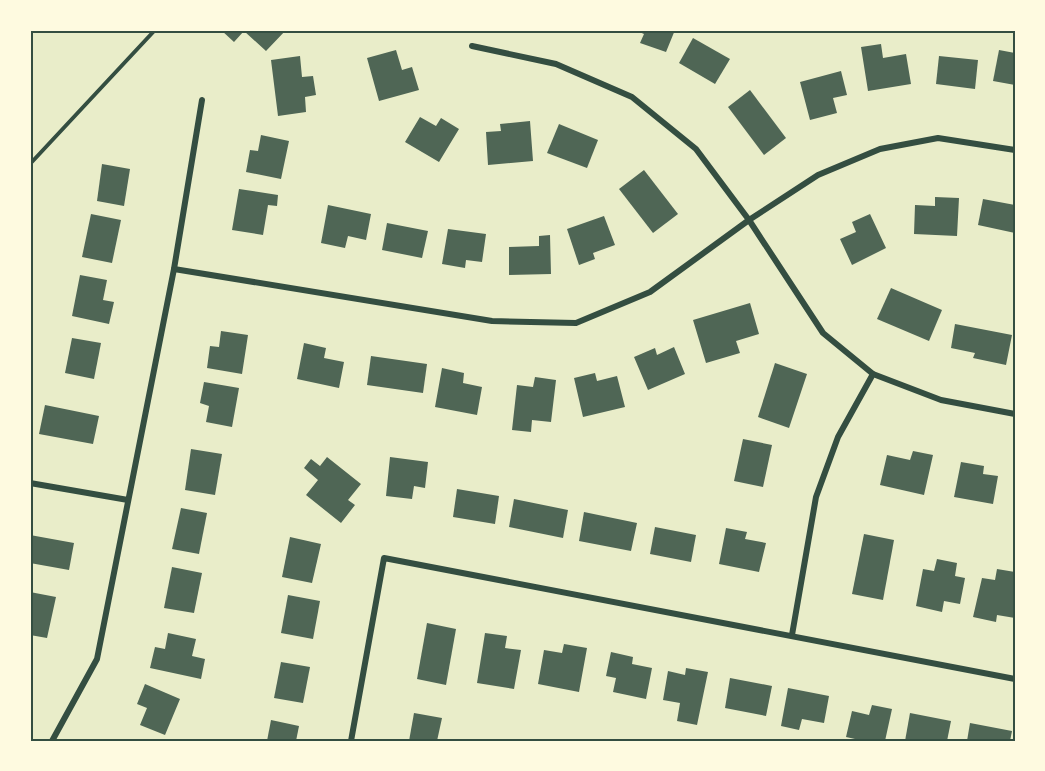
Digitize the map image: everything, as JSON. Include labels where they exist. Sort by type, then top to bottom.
[{"type":"street","points":[[472,46],[556,64],[632,98],[696,149],[749,220],[823,333],[873,374],[941,400],[1015,414]]},
{"type":"street","points":[[52,741],[97,659],[174,269],[202,100]]},
{"type":"street","points":[[174,269],[492,321],[576,323],[650,292],[749,220],[818,175],[880,149],[938,138],[1015,150]]},
{"type":"street","points":[[792,635],[816,497],[838,437],[873,374]]},
{"type":"street","points":[[30,483],[128,500]]},
{"type":"street","points":[[351,741],[384,558],[1015,679]]},
{"type":"path","points":[[30,164],[155,30]]},
{"type":"building","points":[[221,30],[286,30],[266,51],[244,31],[234,42]]},
{"type":"building","points":[[635,30],[675,30],[666,52],[640,43],[644,34]]},
{"type":"building","points":[[693,38],[730,59],[715,84],[679,63]]},
{"type":"building","points":[[881,44],[883,58],[906,54],[911,84],[868,91],[861,47]]},
{"type":"building","points":[[396,50],[402,70],[412,67],[419,90],[379,101],[367,58]]},
{"type":"building","points":[[999,50],[1015,53],[1015,85],[993,81]]},
{"type":"building","points":[[300,56],[302,77],[313,76],[316,95],[305,97],[306,112],[278,116],[271,60]]},
{"type":"building","points":[[939,56],[978,60],[975,89],[936,84]]},
{"type":"building","points":[[841,71],[847,95],[833,98],[837,113],[810,120],[800,82]]},
{"type":"building","points":[[750,90],[786,138],[764,155],[728,107]]},
{"type":"building","points":[[420,117],[436,126],[441,118],[459,129],[439,162],[405,142]]},
{"type":"building","points":[[530,121],[533,161],[488,165],[486,132],[501,131],[500,124]]},
{"type":"building","points":[[559,124],[598,140],[587,168],[547,153]]},
{"type":"building","points":[[261,135],[289,141],[281,179],[246,172],[250,150],[258,151]]},
{"type":"building","points":[[102,164],[130,169],[124,206],[97,201]]},
{"type":"building","points":[[644,170],[678,214],[653,233],[619,189]]},
{"type":"building","points":[[239,189],[278,195],[277,206],[268,205],[263,235],[232,230]]},
{"type":"building","points":[[935,197],[959,198],[957,236],[914,234],[915,205],[935,206]]},
{"type":"building","points":[[983,199],[1015,205],[1015,233],[978,225]]},
{"type":"building","points":[[328,205],[371,214],[366,240],[348,236],[345,248],[321,243]]},
{"type":"building","points":[[91,214],[121,220],[112,263],[82,257]]},
{"type":"building","points":[[870,214],[886,248],[852,265],[840,239],[856,232],[852,222]]},
{"type":"building","points":[[604,216],[615,245],[593,253],[595,259],[579,265],[567,229]]},
{"type":"building","points":[[387,223],[428,231],[422,258],[382,250]]},
{"type":"building","points":[[448,229],[486,234],[482,262],[466,260],[465,268],[442,264]]},
{"type":"building","points":[[550,235],[551,274],[509,275],[509,247],[539,246],[539,236]]},
{"type":"building","points":[[80,275],[107,280],[103,300],[114,302],[109,324],[72,316]]},
{"type":"building","points":[[891,288],[942,310],[929,341],[877,319]]},
{"type":"building","points":[[750,303],[759,334],[736,341],[740,353],[706,363],[693,320]]},
{"type":"building","points":[[955,324],[1012,335],[1006,365],[973,358],[975,353],[951,348]]},
{"type":"building","points":[[221,331],[248,335],[242,374],[207,368],[210,346],[219,347]]},
{"type":"building","points":[[72,338],[101,343],[94,379],[65,373]]},
{"type":"building","points":[[304,343],[326,348],[324,358],[344,362],[339,388],[297,379]]},
{"type":"building","points":[[674,347],[685,374],[648,390],[634,357],[655,348],[657,355]]},
{"type":"building","points":[[371,356],[427,364],[423,393],[367,385]]},
{"type":"building","points":[[775,363],[807,374],[789,428],[758,417]]},
{"type":"building","points":[[442,368],[464,373],[463,383],[482,387],[477,415],[435,407]]},
{"type":"building","points":[[595,373],[597,381],[617,376],[625,407],[583,417],[574,378]]},
{"type":"building","points":[[535,377],[556,380],[551,422],[532,420],[531,432],[512,430],[517,385],[533,387]]},
{"type":"building","points":[[204,382],[239,388],[232,427],[206,422],[209,406],[200,403]]},
{"type":"building","points":[[45,405],[99,416],[93,444],[39,434]]},
{"type":"building","points":[[743,439],[772,445],[763,487],[734,481]]},
{"type":"building","points":[[191,449],[222,454],[215,495],[185,490]]},
{"type":"building","points":[[913,451],[933,455],[924,495],[880,485],[887,455],[910,460]]},
{"type":"building","points":[[327,457],[361,484],[348,500],[355,505],[341,523],[306,495],[318,480],[304,468],[311,459],[320,466]]},
{"type":"building","points":[[390,457],[428,462],[425,488],[414,486],[412,499],[386,496]]},
{"type":"building","points":[[961,462],[984,466],[983,474],[998,476],[993,504],[954,497]]},
{"type":"building","points":[[457,489],[499,496],[495,524],[453,517]]},
{"type":"building","points":[[514,499],[568,510],[563,538],[509,527]]},
{"type":"building","points":[[181,508],[207,513],[199,554],[172,549]]},
{"type":"building","points":[[584,512],[637,523],[631,551],[579,541]]},
{"type":"building","points":[[655,527],[696,535],[691,562],[650,554]]},
{"type":"building","points":[[726,528],[747,532],[745,539],[766,543],[759,572],[719,564]]},
{"type":"building","points":[[864,534],[894,540],[883,600],[852,594]]},
{"type":"building","points":[[30,535],[74,543],[69,570],[30,563]]},
{"type":"building","points":[[290,537],[321,544],[312,583],[282,577]]},
{"type":"building","points":[[937,559],[957,563],[955,576],[965,578],[960,604],[944,601],[942,612],[916,606],[923,569],[934,571]]},
{"type":"building","points":[[172,567],[202,573],[194,613],[164,608]]},
{"type":"building","points":[[997,569],[1015,572],[1015,618],[997,615],[996,622],[973,617],[982,578],[995,580]]},
{"type":"building","points":[[30,592],[56,597],[47,638],[30,635]]},
{"type":"building","points":[[288,595],[320,601],[313,639],[281,633]]},
{"type":"building","points":[[427,623],[456,629],[446,685],[417,679]]},
{"type":"building","points":[[168,633],[196,639],[192,656],[205,659],[201,679],[150,668],[155,647],[165,649]]},
{"type":"building","points":[[485,633],[507,636],[505,648],[521,650],[514,689],[477,683]]},
{"type":"building","points":[[564,644],[587,648],[579,692],[538,684],[544,650],[562,653]]},
{"type":"building","points":[[611,652],[633,657],[632,664],[652,668],[646,699],[613,692],[616,678],[606,676]]},
{"type":"building","points":[[281,662],[310,667],[303,703],[274,698]]},
{"type":"building","points":[[686,668],[708,672],[697,725],[677,721],[680,703],[663,700],[668,671],[685,675]]},
{"type":"building","points":[[730,678],[772,686],[766,716],[725,708]]},
{"type":"building","points":[[145,684],[180,699],[165,735],[140,725],[147,708],[137,704]]},
{"type":"building","points":[[788,688],[829,696],[824,723],[802,719],[799,730],[781,726]]},
{"type":"building","points":[[872,705],[892,709],[885,741],[864,741],[846,737],[852,711],[869,715]]},
{"type":"building","points":[[414,713],[442,718],[437,741],[409,741]]},
{"type":"building","points":[[910,713],[951,721],[947,741],[905,741]]},
{"type":"building","points":[[271,720],[299,726],[296,741],[267,741]]},
{"type":"building","points":[[970,723],[1012,731],[1010,741],[967,741]]}]
